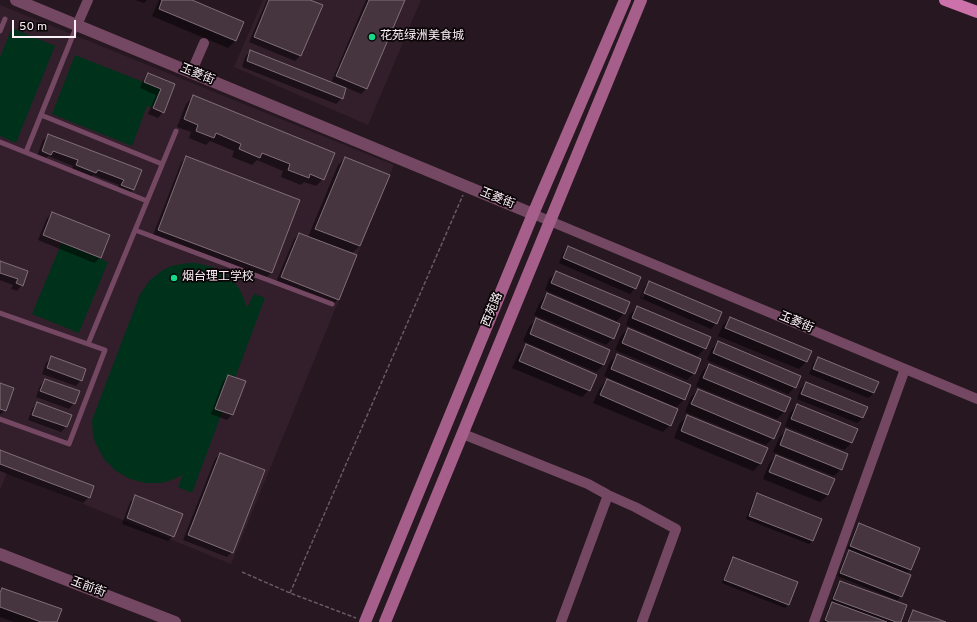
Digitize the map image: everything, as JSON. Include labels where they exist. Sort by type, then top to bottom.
[{"type":"main road","name":"西苑路","points":[[361,621],[625,0]]},
{"type":"main road","name":"西苑路","points":[[385,622],[641,0]]},
{"type":"main road","points":[[945,0],[977,12]]},
{"type":"street","name":"玉菱街","points":[[16,0],[977,399]]},
{"type":"street","points":[[78,26],[88,0]]},
{"type":"street","points":[[192,73],[204,43]]},
{"type":"street","points":[[814,622],[905,369]]},
{"type":"street","points":[[463,434],[588,484],[635,507],[676,530],[642,622]]},
{"type":"street","points":[[561,622],[608,495]]},
{"type":"street","name":"玉前街","points":[[0,554],[175,622]]},
{"type":"lane","points":[[0,31],[5,19]]},
{"type":"lane","points":[[26,152],[78,26]]},
{"type":"lane","points":[[41,115],[162,164]]},
{"type":"lane","points":[[88,344],[176,131]]},
{"type":"lane","points":[[0,142],[147,201]]},
{"type":"lane","points":[[135,230],[332,304]]},
{"type":"lane","points":[[0,313],[105,350],[69,444],[0,419]]},
{"type":"path","points":[[290,593],[467,186]]},
{"type":"path","points":[[242,572],[361,621]]},
{"type":"shaded area","points":[[263,0],[421,0],[368,125],[234,67]]},
{"type":"shaded area","name":"烟台理工学校","points":[[0,5],[394,165],[231,564],[7,473],[0,490]]},
{"type":"green space","points":[[12,28],[55,46],[16,143],[0,136],[0,57]]},
{"type":"green space","points":[[75,55],[161,89],[153,108],[147,106],[132,146],[52,114]]},
{"type":"green space","points":[[62,242],[108,262],[79,333],[32,314]]},
{"type":"green space","points":[[196,263],[213,267],[227,275],[238,287],[247,308],[254,294],[265,298],[192,493],[178,487],[183,475],[161,483],[145,483],[130,479],[116,471],[104,459],[96,444],[93,437],[92,420],[140,294],[150,280],[163,270],[171,266]]},
{"type":"building","points":[[162,0],[192,0],[244,22],[236,41],[159,9]]},
{"type":"building","points":[[269,0],[310,0],[323,5],[301,56],[254,37]]},
{"type":"building","points":[[369,0],[405,0],[367,89],[336,76]]},
{"type":"building","points":[[250,50],[346,88],[343,99],[247,61]]},
{"type":"building","points":[[148,73],[175,84],[164,113],[153,108],[161,89],[144,82]]},
{"type":"building","points":[[193,95],[335,153],[324,180],[310,174],[309,178],[288,170],[290,164],[262,153],[260,158],[239,149],[241,144],[216,133],[214,138],[196,131],[198,125],[184,119]]},
{"type":"building","points":[[48,134],[142,170],[134,190],[121,185],[124,180],[98,170],[96,173],[76,165],[78,160],[53,151],[51,155],[42,151]]},
{"type":"building","points":[[186,156],[300,200],[272,273],[158,230]]},
{"type":"building","points":[[345,157],[390,175],[360,246],[315,229]]},
{"type":"building","points":[[52,212],[110,235],[101,258],[43,235]]},
{"type":"building","points":[[299,233],[357,255],[339,300],[281,277]]},
{"type":"building","points":[[568,246],[641,277],[636,289],[563,258]]},
{"type":"building","points":[[0,261],[28,271],[23,286],[16,283],[18,279],[0,273]]},
{"type":"building","points":[[556,271],[630,302],[625,314],[551,283]]},
{"type":"building","points":[[649,281],[722,312],[717,324],[644,293]]},
{"type":"building","points":[[547,293],[620,324],[614,339],[541,308]]},
{"type":"building","points":[[637,306],[711,337],[706,349],[632,318]]},
{"type":"building","points":[[730,317],[812,351],[807,362],[725,328]]},
{"type":"building","points":[[536,318],[610,350],[604,365],[530,334]]},
{"type":"building","points":[[628,328],[701,359],[695,374],[622,343]]},
{"type":"building","points":[[718,341],[801,376],[796,388],[713,353]]},
{"type":"building","points":[[526,344],[597,375],[590,391],[519,361]]},
{"type":"building","points":[[617,354],[691,385],[685,400],[611,369]]},
{"type":"building","points":[[51,356],[86,369],[82,381],[47,368]]},
{"type":"building","points":[[818,357],[879,382],[874,393],[813,369]]},
{"type":"building","points":[[709,364],[791,398],[785,412],[703,378]]},
{"type":"building","points":[[228,375],[246,381],[233,415],[215,409]]},
{"type":"building","points":[[45,379],[80,391],[75,404],[40,391]]},
{"type":"building","points":[[607,379],[678,409],[671,426],[600,395]]},
{"type":"building","points":[[806,382],[868,407],[863,418],[801,394]]},
{"type":"building","points":[[0,383],[14,388],[6,411],[0,409]]},
{"type":"building","points":[[698,389],[781,423],[774,439],[691,404]]},
{"type":"building","points":[[37,402],[72,415],[67,427],[32,415]]},
{"type":"building","points":[[797,404],[858,429],[852,443],[791,419]]},
{"type":"building","points":[[687,415],[768,448],[761,464],[681,431]]},
{"type":"building","points":[[786,429],[848,454],[842,470],[780,445]]},
{"type":"building","points":[[0,450],[94,486],[90,498],[0,464]]},
{"type":"building","points":[[220,453],[265,470],[233,553],[188,535]]},
{"type":"building","points":[[776,455],[835,479],[828,495],[769,472]]},
{"type":"building","points":[[757,493],[822,519],[813,541],[749,516]]},
{"type":"building","points":[[135,495],[183,514],[174,537],[127,518]]},
{"type":"building","points":[[859,523],[920,548],[911,570],[850,546]]},
{"type":"building","points":[[849,550],[911,575],[902,597],[840,573]]},
{"type":"building","points":[[733,557],[798,582],[789,605],[724,580]]},
{"type":"building","points":[[840,581],[907,605],[901,622],[896,622],[833,599]]},
{"type":"building","points":[[2,588],[62,609],[57,622],[41,622],[0,607],[0,593]]},
{"type":"building","points":[[832,602],[887,622],[829,622],[825,620]]},
{"type":"building","points":[[913,610],[946,622],[908,622]]},
{"type":"place","name":"花苑绿洲美食城","points":[[372,37]]},
{"type":"place","name":"烟台理工学校","points":[[174,278]]}]
